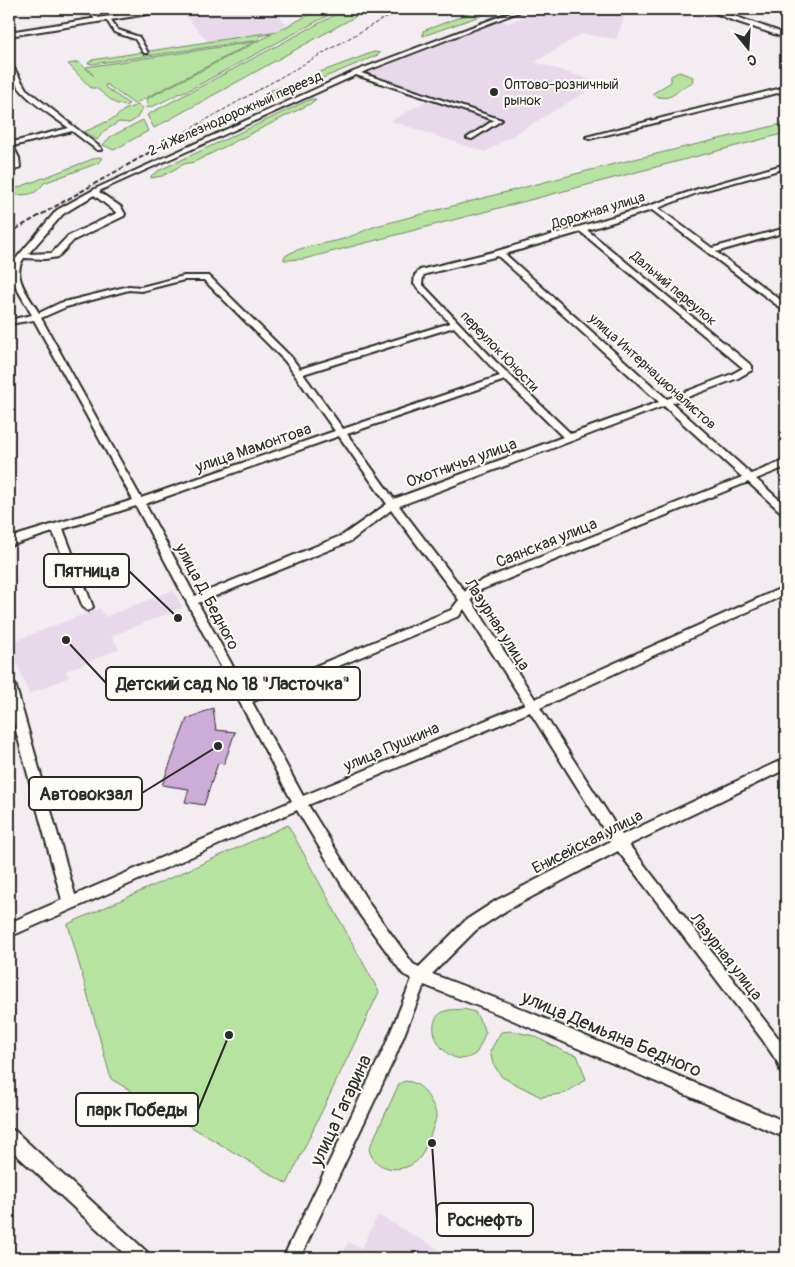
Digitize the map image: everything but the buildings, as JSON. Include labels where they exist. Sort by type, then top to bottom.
[{"type":"main road","points":[[9,34],[167,9]]},
{"type":"street","points":[[90,9],[98,20]]},
{"type":"street","name":"2-й Железнодорожный переезд","points":[[27,298],[14,272],[18,261],[55,216],[94,192],[242,122],[355,73],[523,9]]},
{"type":"street","points":[[709,9],[786,36]]},
{"type":"street","points":[[107,18],[116,31],[137,38],[146,52]]},
{"type":"street","points":[[9,65],[17,82],[24,90],[99,149]]},
{"type":"street","points":[[355,73],[499,120],[470,138]]},
{"type":"street","points":[[589,137],[786,88]]},
{"type":"street","points":[[9,172],[17,167],[16,158],[9,145],[74,129]]},
{"type":"street","name":"Дорожная улица","points":[[418,278],[423,272],[582,229],[700,190],[786,166]]},
{"type":"street","points":[[23,256],[45,257],[54,255],[71,238],[120,214],[118,209],[94,192]]},
{"type":"street","points":[[652,207],[785,307]]},
{"type":"street","name":"Дальний переулок","points":[[582,229],[749,368]]},
{"type":"street","points":[[710,251],[786,230]]},
{"type":"street","name":"улица Интернационалистов","points":[[500,252],[786,511]]},
{"type":"street","name":"Лазурная улица","points":[[36,316],[63,305],[129,288],[141,289],[184,278],[206,278],[288,359],[393,505],[464,599],[620,844],[767,1034],[786,1061],[786,1068]]},
{"type":"street","name":"переулок Юности","points":[[418,278],[418,284],[513,386],[569,438]]},
{"type":"street","name":"улица Д. Бедного","points":[[27,298],[139,502],[300,803],[365,910],[408,969],[420,976]]},
{"type":"street","points":[[9,322],[36,316]]},
{"type":"street","points":[[297,373],[455,324]]},
{"type":"street","name":"Охотничья улица","points":[[192,601],[347,538],[379,513],[393,505],[735,376],[749,368]]},
{"type":"street","name":"улица Мамонтова","points":[[9,542],[139,502],[506,377]]},
{"type":"street","name":"Саянская улица","points":[[245,700],[455,613],[474,588],[786,463]]},
{"type":"street","points":[[57,528],[88,606]]},
{"type":"street","name":"улица Пушкина","points":[[9,930],[300,803],[532,706],[786,590]]},
{"type":"street","points":[[9,684],[70,903]]},
{"type":"street","name":"Енисейская улица","points":[[420,976],[471,925],[540,884],[786,762]]},
{"type":"street","name":"улица Демьяна Бедного","points":[[420,976],[503,1008],[786,1130]]},
{"type":"street","name":"улица Гагарина","points":[[292,1258],[391,1050],[420,976]]},
{"type":"street","points":[[9,1137],[141,1258]]},
{"type":"shaded area","points":[[74,9],[157,9],[82,20]]},
{"type":"shaded area","points":[[180,9],[287,9],[275,11],[288,26],[278,31],[208,42]]},
{"type":"shaded area","name":"Оптово-розничный рынок","points":[[544,9],[589,9],[587,10],[626,14],[616,39],[582,34],[535,62],[601,83],[485,152],[391,121],[426,101],[358,77],[500,20],[508,23]]},
{"type":"shaded area","points":[[173,590],[183,607],[112,636],[119,649],[66,671],[69,677],[29,694],[9,643],[100,608],[105,617]]},
{"type":"shaded area","points":[[378,1215],[454,1258],[341,1258],[348,1242],[361,1249]]},
{"type":"green space","points":[[320,9],[340,9],[189,90],[146,108],[148,98],[272,34],[259,36],[258,40],[92,64],[88,63],[92,60],[278,31]]},
{"type":"green space","points":[[346,9],[369,9],[154,128],[147,115]]},
{"type":"green space","points":[[481,9],[500,9],[423,36],[423,31]]},
{"type":"green space","points":[[254,42],[134,104],[106,84],[105,87],[129,104],[125,106],[115,103],[96,88],[91,88],[68,64],[79,62],[94,76],[86,67]]},
{"type":"green space","points":[[374,52],[380,53],[277,97],[269,97],[265,92],[314,78],[307,77]]},
{"type":"green space","points":[[679,72],[693,77],[692,83],[669,97],[659,97],[652,94],[671,82],[671,76]]},
{"type":"green space","points":[[311,99],[316,99],[310,104],[194,162],[184,164],[162,176],[151,178],[158,171]]},
{"type":"green space","points":[[137,105],[143,108],[136,119],[129,123],[119,122],[104,131],[97,140],[84,132],[115,118],[124,110]]},
{"type":"green space","points":[[143,120],[148,131],[114,150],[103,145],[110,137]]},
{"type":"green space","points":[[786,123],[786,133],[304,259],[284,260],[284,257],[297,250],[343,239],[376,226],[610,165]]},
{"type":"green space","points":[[98,157],[102,158],[98,163],[44,183],[32,193],[9,195],[9,191]]},
{"type":"green space","points":[[288,825],[379,992],[287,1184],[111,1079],[68,924]]},
{"type":"green space","points":[[464,1009],[475,1012],[486,1032],[476,1053],[466,1058],[456,1058],[447,1053],[440,1045],[435,1035],[434,1025],[437,1017],[445,1011]]},
{"type":"green space","points":[[512,1031],[534,1036],[565,1052],[577,1055],[586,1079],[566,1093],[541,1097],[502,1077],[493,1064],[490,1051],[501,1032]]},
{"type":"green space","points":[[405,1081],[416,1084],[424,1091],[435,1109],[436,1119],[421,1156],[408,1166],[392,1169],[377,1163],[369,1149],[399,1084]]},
{"type":"railway","points":[[155,149],[381,20],[409,9]]},
{"type":"railway","points":[[9,233],[157,148]]},
{"type":"place","name":"Оптово-розничный рынок","points":[[494,92]]},
{"type":"place","name":"Пятница","points":[[178,618]]},
{"type":"place","name":"Детский сад № 18 \"Ласточка\"","points":[[66,640]]},
{"type":"place","name":"Автовокзал","points":[[218,746]]},
{"type":"place","name":"парк Победы","points":[[229,1035]]},
{"type":"place","name":"Роснефть","points":[[432,1143]]}]
